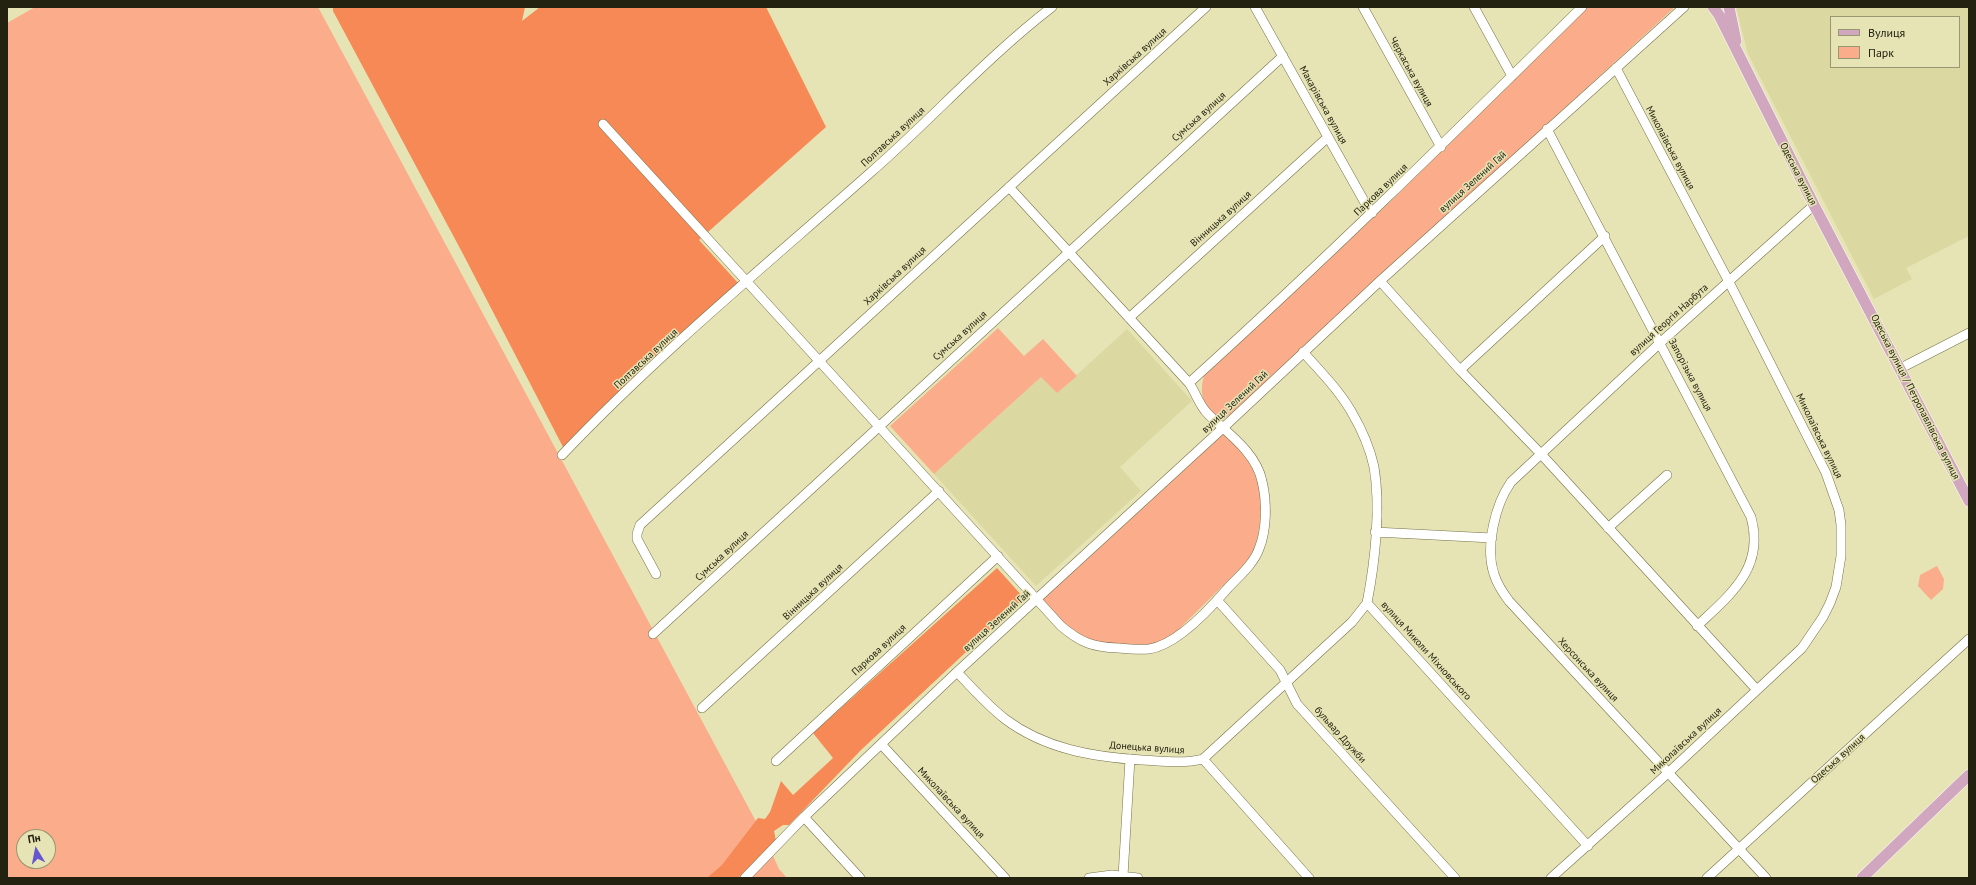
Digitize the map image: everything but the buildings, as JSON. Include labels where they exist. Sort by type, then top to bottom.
[{"type":"main road","name":"Одеська вулиця","points":[[1713,7],[1719,15],[1814,205],[1861,293]]},
{"type":"main road","name":"Одеська вулиця","points":[[1729,7],[1738,53]]},
{"type":"main road","name":"Одеська вулиця / Петропавлівська вулиця","points":[[1861,293],[1969,501]]},
{"type":"main road","points":[[1862,878],[1969,775]]},
{"type":"street","name":"Полтавська вулиця","points":[[562,455],[592,424],[747,281],[872,172],[990,61],[1052,7]]},
{"type":"street","name":"Харківська вулиця","points":[[656,574],[637,538],[640,525],[1206,7]]},
{"type":"street","name":"Макарівська вулиця","points":[[1255,7],[1372,213]]},
{"type":"street","name":"Черкаська вулиця","points":[[1363,7],[1441,147]]},
{"type":"street","points":[[1474,7],[1512,76]]},
{"type":"street","name":"Паркова вулиця","points":[[1189,383],[1284,298],[1441,147],[1582,7]]},
{"type":"street","name":"вулиця Зелений Гай","points":[[745,878],[804,817],[957,672],[1037,600],[1380,281],[1684,7]]},
{"type":"street","name":"Сумська вулиця","points":[[653,634],[879,425],[1283,56]]},
{"type":"street","name":"Миколаївська вулиця","points":[[1551,878],[1668,773],[1802,648],[1823,617],[1836,587],[1842,542],[1839,510],[1826,473],[1729,282],[1616,68]]},
{"type":"street","points":[[603,124],[1061,626],[1081,642],[1095,646],[1150,649],[1176,637],[1217,600],[1253,560],[1258,550],[1264,526],[1265,492],[1262,479],[1249,455],[1224,427],[1203,408],[1189,383],[1009,187]]},
{"type":"street","name":"Запорізька вулиця","points":[[1547,130],[1605,236],[1745,503],[1754,529],[1753,555],[1747,570],[1729,595],[1697,626]]},
{"type":"street","name":"Вінницька вулиця","points":[[1129,318],[1328,137]]},
{"type":"street","name":"вулиця Георгія Нарбута","points":[[1541,454],[1661,342],[1814,205]]},
{"type":"street","points":[[1460,370],[1605,236]]},
{"type":"street","points":[[1380,281],[1460,370],[1541,454],[1757,690]]},
{"type":"street","points":[[1901,368],[1969,333]]},
{"type":"street","name":"вулиця Миколи Міхновського","points":[[1303,352],[1339,393],[1361,430],[1373,466],[1376,498],[1375,532],[1371,582],[1367,603],[1588,846]]},
{"type":"street","name":"Херсонська вулиця","points":[[1541,454],[1515,477],[1504,492],[1497,507],[1492,538],[1494,573],[1500,588],[1509,601],[1766,878]]},
{"type":"street","points":[[1608,528],[1667,475]]},
{"type":"street","name":"Вінницька вулиця","points":[[702,708],[939,491]]},
{"type":"street","points":[[1375,532],[1492,538]]},
{"type":"street","name":"Паркова вулиця","points":[[776,761],[998,556]]},
{"type":"street","name":"бульвар Дружби","points":[[1217,600],[1280,670],[1297,704],[1455,878]]},
{"type":"street","points":[[1309,878],[1203,759],[1352,622],[1367,603]]},
{"type":"street","name":"Одеська вулиця","points":[[1707,878],[1969,639]]},
{"type":"street","name":"Донецька вулиця","points":[[957,672],[1004,718],[1036,739],[1054,746],[1076,751],[1130,759],[1182,762],[1203,759]]},
{"type":"street","name":"Миколаївська вулиця","points":[[881,744],[1005,878]]},
{"type":"street","points":[[1123,876],[1130,759]]},
{"type":"street","points":[[804,817],[860,878]]},
{"type":"street","points":[[1089,878],[1102,876],[1138,878]]},
{"type":"shaded area","points":[[333,7],[525,7],[522,21],[540,7],[766,7],[826,127],[699,240],[739,284],[563,447],[463,254],[333,11]]},
{"type":"shaded area","points":[[1736,7],[1969,7],[1969,236],[1906,268],[1912,279],[1874,299],[1748,54]]},
{"type":"shaded area","points":[[1127,329],[1192,401],[1120,467],[1141,491],[1036,586],[934,474],[1042,376],[1057,393]]},
{"type":"shaded area","points":[[997,568],[1024,598],[861,750],[789,825],[783,825],[774,831],[776,841],[738,878],[707,878],[722,865],[758,818],[765,819],[770,812],[781,781],[793,795],[833,758],[813,733]]},
{"type":"green space","points":[[35,7],[318,7],[766,840],[779,869],[787,878],[7,878],[7,23]]},
{"type":"green space","points":[[1588,7],[1675,7],[1225,419],[1220,420],[1205,403],[1203,398],[1202,387],[1205,373],[1390,202]]},
{"type":"green space","points":[[998,328],[1024,356],[1043,339],[1077,376],[1057,393],[1041,377],[934,474],[890,426]]},
{"type":"green space","points":[[1224,427],[1249,455],[1258,478],[1261,507],[1255,548],[1250,559],[1175,633],[1162,641],[1144,646],[1094,642],[1077,635],[1037,600]]},
{"type":"green space","points":[[1937,566],[1944,579],[1943,589],[1931,600],[1918,586],[1920,575]]}]
